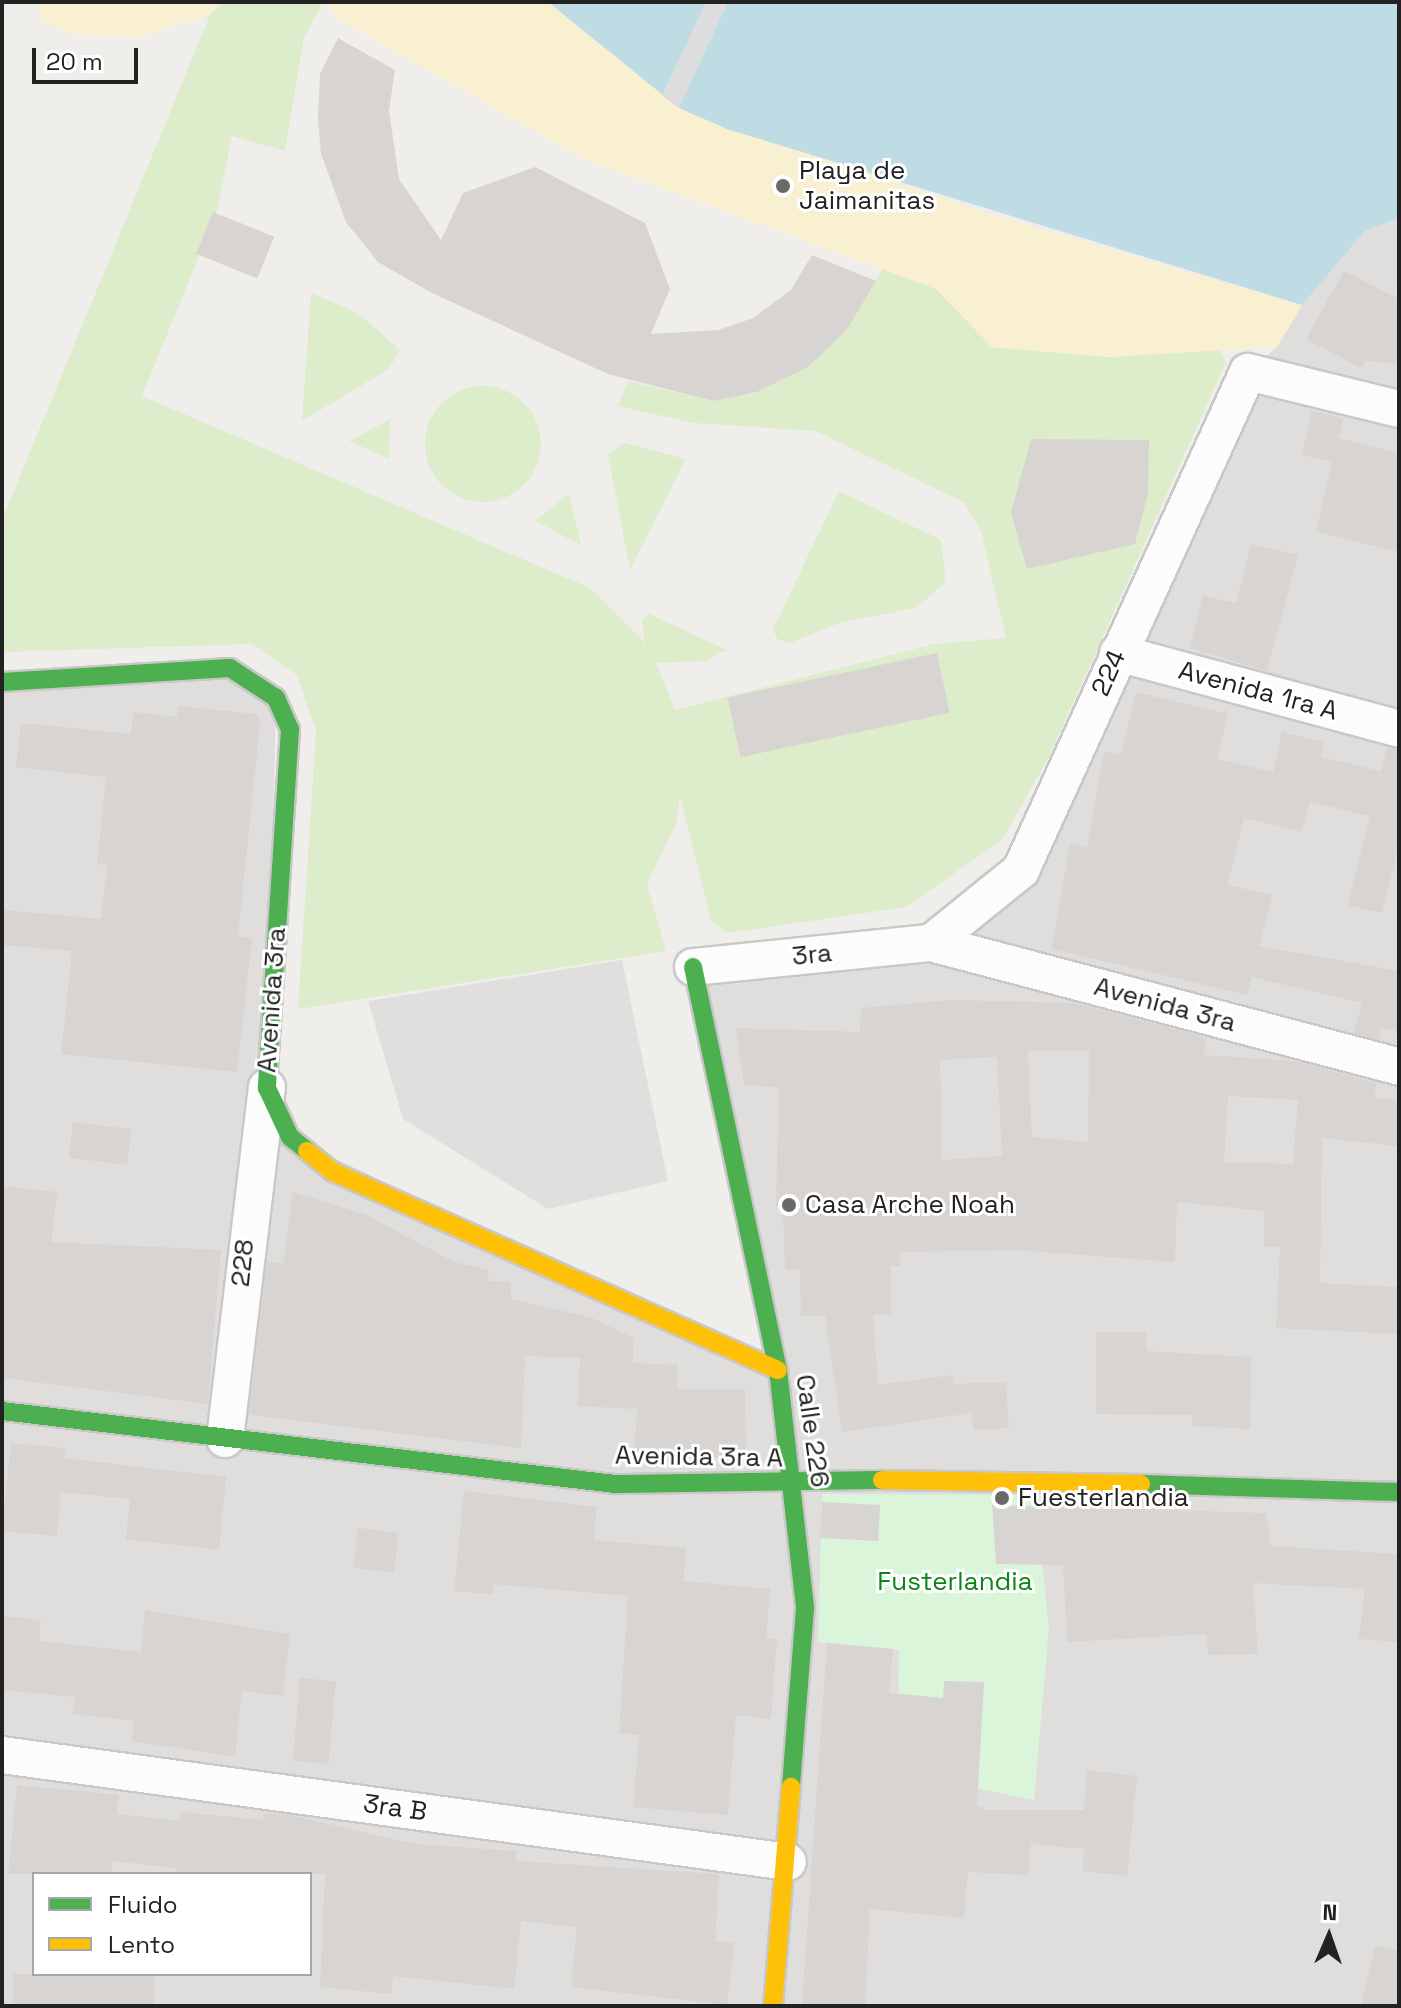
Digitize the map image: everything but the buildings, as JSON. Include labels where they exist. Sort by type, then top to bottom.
[{"type":"street","name":"224","points":[[931,943],[1021,870],[1248,372],[1399,409]]},
{"type":"street","name":"Avenida 1ra A","points":[[1118,653],[1399,729]]},
{"type":"street","name":"Avenida 3ra","points":[[2,682],[230,668],[276,698],[290,729],[267,1088],[290,1137],[333,1172],[778,1370]]},
{"type":"street","name":"3ra","points":[[693,967],[931,943]]},
{"type":"street","name":"Avenida 3ra","points":[[931,943],[1399,1067]]},
{"type":"street","name":"Calle 226","points":[[693,967],[778,1370],[794,1484],[805,1608],[788,1862],[773,2006]]},
{"type":"street","name":"228","points":[[225,1439],[267,1088]]},
{"type":"street","name":"Avenida 3ra A","points":[[2,1411],[615,1484],[983,1480],[1399,1492]]},
{"type":"street","name":"3ra B","points":[[2,1755],[788,1862]]},
{"type":"shaded area","points":[[1399,218],[1399,2006],[2,2006],[2,682],[230,668],[276,698],[267,1088],[290,1137],[778,1370],[693,967],[931,943],[1020,870],[1248,372],[1277,347],[1302,305],[1365,231]]},
{"type":"shaded area","points":[[622,960],[668,1181],[548,1209],[403,1119],[368,1001]]},
{"type":"green space","points":[[224,2],[323,2],[304,38],[285,151],[232,136],[216,214],[142,396],[590,588],[645,643],[642,620],[649,614],[727,650],[706,661],[656,663],[675,710],[934,644],[1006,638],[981,532],[965,503],[816,431],[693,423],[618,406],[628,381],[712,401],[757,392],[808,367],[846,331],[883,268],[936,289],[992,347],[1108,357],[1219,350],[1226,362],[1049,757],[1002,840],[906,907],[728,933],[711,921],[680,796],[676,824],[647,884],[666,951],[298,1009],[316,731],[297,675],[252,644],[2,652],[2,520],[210,15]]},
{"type":"green space","points":[[311,293],[358,313],[400,350],[389,369],[302,421]]},
{"type":"green space","points":[[483,386],[505,391],[524,403],[536,422],[541,444],[536,466],[524,485],[505,497],[483,502],[461,497],[442,485],[430,466],[425,444],[430,422],[442,403],[461,391]]},
{"type":"green space","points":[[390,419],[389,459],[349,441]]},
{"type":"green space","points":[[624,443],[686,459],[630,570],[608,455]]},
{"type":"green space","points":[[839,491],[941,540],[946,582],[916,608],[839,623],[790,643],[777,639],[773,629]]},
{"type":"green space","points":[[569,493],[581,545],[535,521]]},
{"type":"green space","name":"Fusterlandia","points":[[822,1494],[1035,1495],[1049,1628],[1034,1800],[897,1772],[899,1650],[818,1642]]},
{"type":"sand","points":[[41,2],[221,2],[210,15],[139,37],[72,34],[38,18]]},
{"type":"sand","name":"Playa de Jaimanitas","points":[[327,2],[548,2],[679,108],[986,213],[1302,305],[1277,347],[1108,357],[992,347],[936,289],[586,160],[334,17]]},
{"type":"water","points":[[548,2],[1399,2],[1399,218],[1365,231],[1302,305],[727,129],[679,108]]},
{"type":"pier","points":[[706,2],[728,2],[679,108],[662,95]]},
{"type":"traffic: fast","points":[[2,682],[230,668],[276,698],[290,729],[267,1088],[290,1137],[307,1151]]},
{"type":"traffic: fast","points":[[693,967],[778,1370],[805,1608],[791,1787]]},
{"type":"traffic: fast","points":[[2,1411],[615,1484],[882,1480]]},
{"type":"traffic: fast","points":[[1141,1484],[1399,1492]]},
{"type":"traffic: slow","points":[[307,1151],[333,1172],[778,1370]]},
{"type":"traffic: slow","points":[[882,1480],[1141,1484]]},
{"type":"traffic: slow","points":[[773,2006],[791,1787]]},
{"type":"place","name":"Playa de Jaimanitas","points":[[783,186]]},
{"type":"place","name":"Casa Arche Noah","points":[[789,1205]]},
{"type":"place","name":"Fuesterlandia","points":[[1002,1498]]}]
